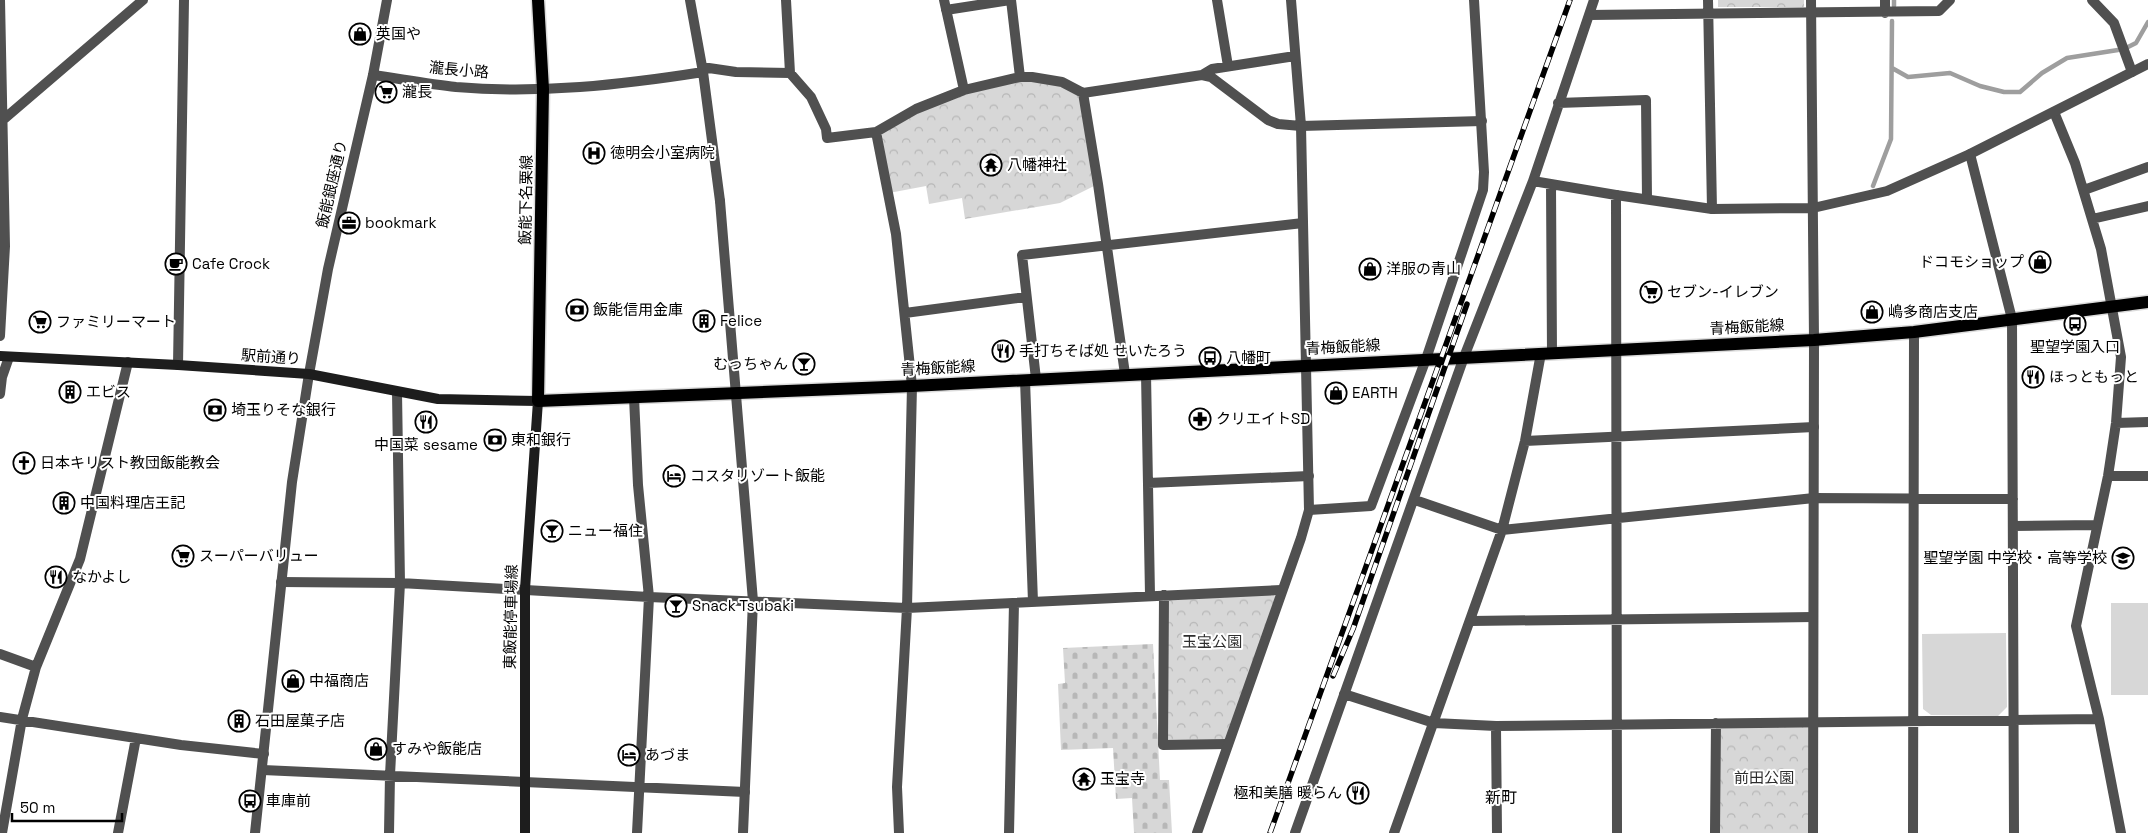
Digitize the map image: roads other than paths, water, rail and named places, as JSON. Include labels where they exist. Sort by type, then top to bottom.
[{"type":"main road","name":"飯能下名栗線","points":[[538,0],[543,89],[538,401]]},
{"type":"main road","name":"青梅飯能線","points":[[538,401],[912,386],[1814,340],[1914,332],[2148,302]]},
{"type":"main road","name":"駅前通り","points":[[5,356],[310,374],[397,392],[470,401],[538,401]]},
{"type":"main road","name":"東飯能停車場線","points":[[525,833],[525,590],[538,401]]},
{"type":"street","points":[[0,0],[4,119],[5,246],[0,336]]},
{"type":"street","points":[[4,119],[143,0]]},
{"type":"street","points":[[178,365],[184,0]]},
{"type":"street","name":"飯能銀座通り","points":[[255,833],[292,482],[328,269],[373,75],[387,0]]},
{"type":"street","points":[[690,0],[702,70],[720,201],[753,601],[743,833]]},
{"type":"street","points":[[786,0],[790,73],[811,97],[826,129],[828,138],[876,132],[916,109],[964,90],[1020,77],[1062,82],[1082,93],[1202,75],[1211,77],[1268,120],[1278,124],[1301,126],[1482,122]]},
{"type":"street","points":[[964,90],[945,5],[1010,0],[1020,77]]},
{"type":"street","points":[[1217,0],[1228,66]]},
{"type":"street","points":[[1197,833],[1281,590],[1301,538],[1309,510],[1301,126],[1291,0]]},
{"type":"street","points":[[1309,510],[1371,506],[1426,359],[1483,190],[1482,122],[1474,0]]},
{"type":"street","points":[[1295,833],[1415,500],[1464,357],[1533,180],[1594,0]]},
{"type":"street","points":[[1708,0],[1712,209]]},
{"type":"street","points":[[1812,0],[1814,340],[1813,833]]},
{"type":"street","points":[[1885,0],[1885,13]]},
{"type":"street","points":[[1589,15],[1812,14],[1939,11],[1950,0]]},
{"type":"street","points":[[2092,0],[2114,23],[2132,72]]},
{"type":"street","points":[[1202,75],[1212,69],[1295,56]]},
{"type":"street","points":[[1533,180],[1551,185],[1712,209],[1813,208],[1887,191],[1970,154],[2148,64]]},
{"type":"street","name":"瀧長小路","points":[[373,75],[456,87],[543,89],[625,84],[702,70],[790,73]]},
{"type":"street","points":[[1082,93],[1125,374]]},
{"type":"street","points":[[1558,103],[1646,100],[1647,199]]},
{"type":"street","points":[[2054,112],[2084,190],[2101,249],[2121,357],[2116,423],[2108,476],[2076,626],[2099,719],[2121,833]]},
{"type":"street","points":[[876,132],[892,209],[912,386],[907,608],[897,787],[899,833]]},
{"type":"street","points":[[1970,154],[2012,319],[2014,833]]},
{"type":"street","points":[[2084,190],[2148,167]]},
{"type":"street","points":[[1394,833],[1502,530],[1547,353],[1551,185]]},
{"type":"street","points":[[1616,195],[1618,350],[1617,833]]},
{"type":"street","points":[[2092,219],[2148,206]]},
{"type":"street","points":[[1033,602],[1031,379],[1022,255],[1303,223]]},
{"type":"street","points":[[905,314],[1026,297]]},
{"type":"street","points":[[1913,833],[1914,332]]},
{"type":"street","points":[[0,394],[5,356]]},
{"type":"street","points":[[2,833],[22,720],[36,667],[80,559],[128,362]]},
{"type":"street","points":[[1146,374],[1150,595]]},
{"type":"street","points":[[389,833],[390,775],[400,583],[397,392]]},
{"type":"street","points":[[634,397],[638,485],[649,597],[637,833]]},
{"type":"street","points":[[2116,423],[2148,422]]},
{"type":"street","points":[[1525,441],[1814,427]]},
{"type":"street","points":[[1148,483],[1309,476]]},
{"type":"street","points":[[2108,476],[2148,476]]},
{"type":"street","points":[[1415,500],[1502,530],[1617,520],[1814,498],[1914,497],[2013,499]]},
{"type":"street","points":[[2013,526],[2097,525]]},
{"type":"street","points":[[281,582],[400,583],[649,597],[907,608],[1281,590]]},
{"type":"street","points":[[1164,595],[1163,745],[1228,744]]},
{"type":"street","points":[[1009,833],[1014,602]]},
{"type":"street","points":[[1471,621],[1813,617]]},
{"type":"street","points":[[0,654],[36,667]]},
{"type":"street","points":[[1344,694],[1434,723],[1496,726],[2099,719]]},
{"type":"street","points":[[0,717],[136,738],[264,754]]},
{"type":"street","points":[[1715,833],[1716,723]]},
{"type":"street","points":[[1496,726],[1497,833]]},
{"type":"street","points":[[118,833],[136,738]]},
{"type":"street","points":[[263,770],[744,792]]},
{"type":"waterway","points":[[1894,0],[1894,6]]},
{"type":"waterway","points":[[1873,186],[1891,139],[1892,21]]},
{"type":"waterway","points":[[2128,47],[2136,43],[2148,22]]},
{"type":"waterway","points":[[1892,68],[1908,77],[1950,73],[1980,86],[2004,92],[2020,92],[2042,73],[2067,58],[2118,50]]},
{"type":"railway","points":[[1270,833],[1570,0]]},
{"type":"railway","points":[[1333,676],[1353,629],[1467,304]]},
{"type":"place","name":"英国や","points":[[360,34]]},
{"type":"place","name":"瀧長","points":[[386,92]]},
{"type":"place","name":"徳明会小室病院","points":[[594,153]]},
{"type":"place","name":"八幡神社","points":[[991,165]]},
{"type":"place","name":"bookmark","points":[[349,223]]},
{"type":"place","name":"ドコモショップ","points":[[2040,262]]},
{"type":"place","name":"Cafe Crock","points":[[176,264]]},
{"type":"place","name":"洋服の青山","points":[[1370,269]]},
{"type":"place","name":"セブン-イレブン","points":[[1651,292]]},
{"type":"place","name":"飯能信用金庫","points":[[577,310]]},
{"type":"place","name":"嶋多商店支店","points":[[1872,312]]},
{"type":"place","name":"Felice","points":[[704,321]]},
{"type":"place","name":"ファミリーマート","points":[[40,322]]},
{"type":"place","name":"聖望学園入口","points":[[2075,324]]},
{"type":"place","name":"手打ちそば処 せいたろう","points":[[1003,351]]},
{"type":"place","name":"八幡町","points":[[1210,358]]},
{"type":"place","name":"むっちゃん","points":[[804,364]]},
{"type":"place","name":"ほっともっと","points":[[2033,377]]},
{"type":"place","name":"エビス","points":[[70,392]]},
{"type":"place","name":"EARTH","points":[[1336,393]]},
{"type":"place","name":"埼玉りそな銀行","points":[[215,410]]},
{"type":"place","name":"クリエイトSD","points":[[1200,419]]},
{"type":"place","name":"中国菜 sesame","points":[[426,422]]},
{"type":"place","name":"東和銀行","points":[[495,440]]},
{"type":"place","name":"日本キリスト教団飯能教会","points":[[24,463]]},
{"type":"place","name":"コスタリゾート飯能","points":[[674,476]]},
{"type":"place","name":"中国料理店王記","points":[[64,503]]},
{"type":"place","name":"ニュー福住","points":[[552,531]]},
{"type":"place","name":"スーパーバリュー","points":[[183,556]]},
{"type":"place","name":"聖望学園 中学校・高等学校","points":[[2123,558]]},
{"type":"place","name":"なかよし","points":[[56,577]]},
{"type":"place","name":"Snack Tsubaki","points":[[676,606]]},
{"type":"place","name":"中福商店","points":[[293,681]]},
{"type":"place","name":"石田屋菓子店","points":[[239,721]]},
{"type":"place","name":"すみや飯能店","points":[[376,749]]},
{"type":"place","name":"あづま","points":[[629,755]]},
{"type":"place","name":"玉宝寺","points":[[1084,779]]},
{"type":"place","name":"極和美膳 暖らん","points":[[1358,793]]},
{"type":"place","name":"車庫前","points":[[250,801]]},
{"type":"district","name":"新町","points":[[1501,797]]},
{"type":"park label","name":"玉宝公園","points":[[1212,642]]},
{"type":"park label","name":"前田公園","points":[[1764,778]]}]
